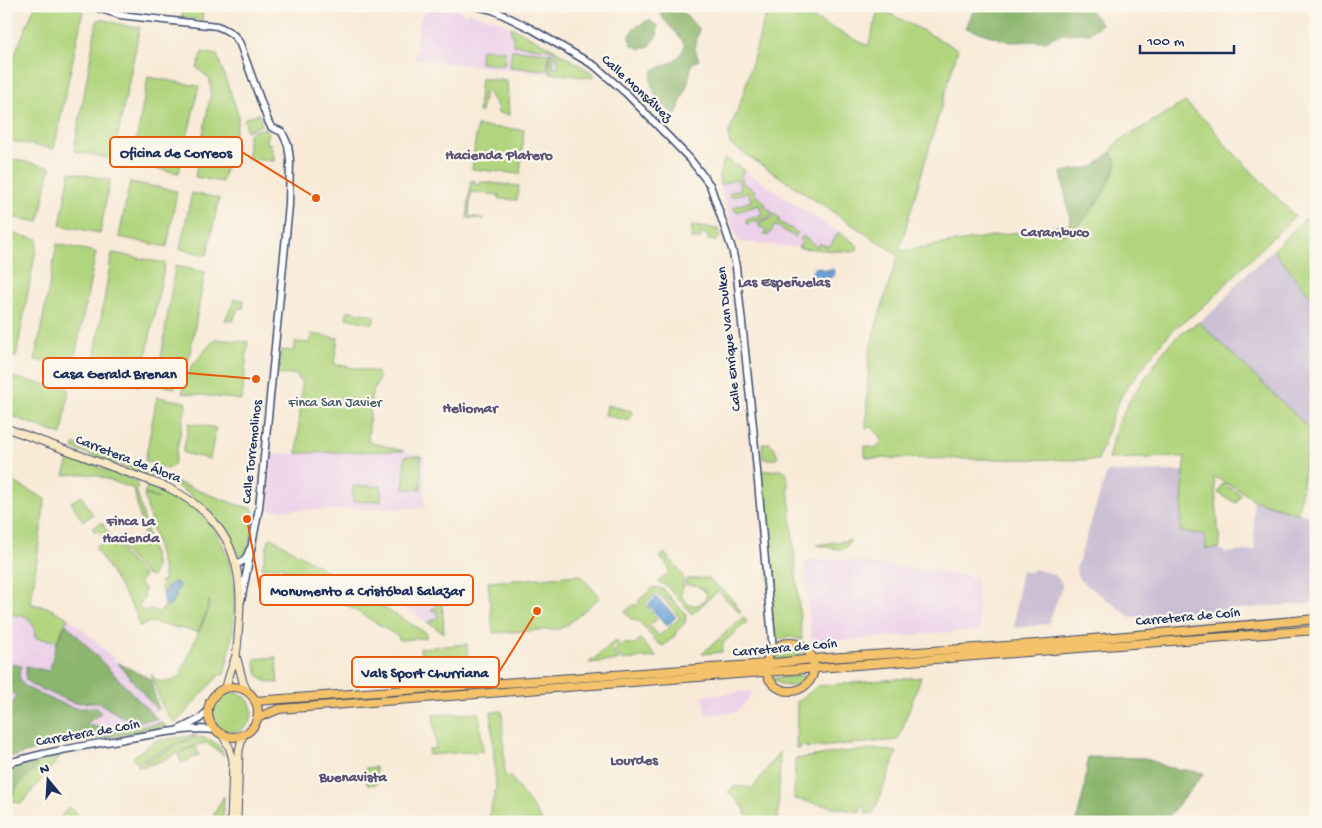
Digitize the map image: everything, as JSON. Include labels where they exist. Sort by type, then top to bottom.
[{"type":"main road","name":"Carretera de Álora","points":[[6,428],[142,477],[184,496],[200,507],[225,538],[236,565],[239,575],[240,606]]},
{"type":"main road","name":"Calle Torremolinos","points":[[226,688],[236,654],[240,606]]},
{"type":"main road","name":"Carretera de Coín","points":[[255,701],[766,668],[813,659],[1036,644],[1316,618]]},
{"type":"main road","points":[[257,718],[279,709],[766,668],[814,668],[1316,630]]},
{"type":"main road","points":[[786,644],[798,644],[813,659],[813,676],[803,688],[789,692],[772,684],[766,668],[773,650],[786,644]]},
{"type":"main road","name":"Calle Torremolinos","points":[[236,654],[247,691]]},
{"type":"main road","points":[[219,732],[229,736],[242,734],[252,728],[257,718],[257,706],[247,691],[241,688],[226,688],[219,691],[209,703],[208,711],[210,722],[230,749],[233,761],[231,822]]},
{"type":"main road","points":[[237,822],[239,750],[242,734]]},
{"type":"street","name":"Calle Torremolinos","points":[[92,6],[120,15],[217,26],[231,32],[237,38],[271,127],[282,132],[288,145],[290,160],[289,205],[270,410],[259,508],[240,606]]},
{"type":"street","name":"Calle Monsálvez","points":[[476,6],[493,10],[512,18],[598,68],[664,131],[690,159],[710,185]]},
{"type":"street","name":"Calle Enrique Van Dulken","points":[[710,185],[732,249],[736,267],[773,650]]},
{"type":"street","points":[[236,565],[245,560],[253,544]]},
{"type":"street","name":"Carretera de Coín","points":[[175,731],[198,720],[208,711]]},
{"type":"street","name":"Carretera de Coín","points":[[6,764],[66,749],[175,731],[200,729],[219,732]]},
{"type":"shaded area","points":[[433,7],[460,11],[465,16],[468,12],[499,21],[574,61],[594,74],[594,78],[427,61],[427,59],[415,60],[418,28],[421,18],[427,10]]},
{"type":"shaded area","points":[[724,159],[727,159],[856,244],[858,246],[856,251],[740,242],[719,183]]},
{"type":"shaded area","points":[[1273,250],[1316,303],[1316,414],[1310,429],[1199,322],[1218,307],[1240,280]]},
{"type":"shaded area","points":[[404,451],[424,456],[425,508],[381,509],[381,507],[378,507],[377,509],[270,510],[270,454]]},
{"type":"shaded area","points":[[1184,471],[1180,532],[1205,534],[1207,549],[1220,548],[1224,553],[1255,550],[1253,500],[1316,518],[1316,603],[1134,617],[1129,616],[1080,580],[1076,570],[1107,472]]},
{"type":"shaded area","points":[[6,478],[45,499],[31,604],[47,607],[68,618],[95,640],[118,663],[150,679],[159,710],[152,714],[167,728],[48,746],[6,759]]},
{"type":"shaded area","points":[[835,559],[976,577],[980,630],[817,642],[811,637],[805,563],[810,560]]},
{"type":"shaded area","points":[[1021,569],[1025,572],[1030,572],[1034,569],[1049,573],[1056,576],[1061,582],[1062,587],[1048,624],[1014,628]]},
{"type":"shaded area","points":[[441,586],[444,633],[388,598],[393,590]]},
{"type":"shaded area","points":[[753,691],[737,712],[705,715],[703,696]]},
{"type":"green space","points":[[35,6],[66,6],[83,11],[54,149],[6,140],[6,75]]},
{"type":"green space","points":[[665,6],[680,11],[699,29],[695,49],[699,60],[692,63],[688,82],[676,115],[658,102],[650,80],[653,70],[672,62],[679,56],[685,46],[660,13]]},
{"type":"green space","points":[[768,6],[788,6],[868,46],[879,8],[958,49],[899,251],[1050,227],[1063,235],[1080,223],[1096,205],[1117,164],[1111,152],[1116,143],[1185,102],[1211,126],[1224,143],[1295,216],[1213,298],[1176,327],[1162,342],[1123,393],[1113,414],[1098,460],[869,458],[865,456],[865,446],[875,448],[882,442],[880,436],[872,427],[866,428],[869,354],[898,255],[730,144],[728,135],[743,95]]},
{"type":"green space","points":[[975,6],[1085,6],[1102,24],[1090,33],[1060,34],[1046,41],[1010,42],[966,28]]},
{"type":"green space","points":[[182,9],[203,11],[202,20],[182,18]]},
{"type":"green space","points":[[101,19],[132,27],[140,27],[113,159],[74,151],[97,21]]},
{"type":"green space","points":[[649,20],[658,26],[657,35],[649,47],[641,49],[632,45],[629,38],[634,28]]},
{"type":"green space","points":[[511,27],[552,48],[594,74],[594,78],[549,73],[550,51],[553,53],[553,66],[559,66],[556,53],[551,49],[513,45]]},
{"type":"green space","points":[[481,49],[505,51],[504,65],[480,63]]},
{"type":"green space","points":[[512,50],[549,53],[547,70],[510,67]]},
{"type":"green space","points":[[202,52],[217,55],[239,116],[222,182],[195,177],[211,92],[210,79],[197,68]]},
{"type":"green space","points":[[148,77],[199,86],[179,173],[132,164]]},
{"type":"green space","points":[[481,78],[507,81],[509,115],[498,113],[497,106],[487,91],[485,91],[481,112],[478,112]]},
{"type":"green space","points":[[259,114],[262,125],[246,131],[245,118]]},
{"type":"green space","points":[[477,126],[524,130],[520,174],[472,169]]},
{"type":"green space","points":[[267,128],[269,136],[266,137],[268,144],[270,143],[275,161],[248,159],[248,135],[253,131]]},
{"type":"green space","points":[[1111,152],[1117,164],[1102,194],[1088,214],[1072,230],[1063,235],[1050,227],[1071,224],[1061,172],[1093,167]]},
{"type":"green space","points":[[6,158],[50,167],[39,222],[6,216]]},
{"type":"green space","points":[[725,158],[744,170],[741,176],[743,183],[755,191],[754,194],[766,203],[764,206],[772,212],[770,217],[747,224],[746,220],[762,214],[759,205],[736,212],[734,207],[751,201],[748,192],[731,197],[729,193],[741,189],[737,179],[720,185],[719,176]]},
{"type":"green space","points":[[70,172],[110,180],[100,233],[60,225]]},
{"type":"green space","points":[[471,180],[475,181],[475,184],[480,185],[481,182],[519,186],[517,200],[499,199],[499,195],[471,192],[469,216],[484,219],[467,218]]},
{"type":"green space","points":[[130,182],[177,191],[167,247],[119,237]]},
{"type":"green space","points":[[192,193],[219,198],[207,255],[180,249]]},
{"type":"green space","points":[[774,214],[780,218],[778,221],[798,233],[795,237],[775,225],[768,236],[764,234],[766,230],[762,227],[760,228],[758,223],[772,218]]},
{"type":"green space","points":[[1307,217],[1316,225],[1316,303],[1273,250]]},
{"type":"green space","points":[[692,226],[718,229],[720,237],[716,241],[708,240],[708,235],[701,234],[700,239],[691,239]]},
{"type":"green space","points":[[839,232],[858,246],[856,251],[798,248],[803,236],[817,247],[820,243],[830,246]]},
{"type":"green space","points":[[6,233],[38,239],[16,357],[6,355]]},
{"type":"green space","points":[[57,244],[96,252],[73,367],[35,360]]},
{"type":"green space","points":[[112,253],[165,263],[140,386],[91,377]]},
{"type":"green space","points":[[175,266],[205,272],[189,358],[175,388],[157,385]]},
{"type":"green space","points":[[235,299],[244,300],[243,309],[238,308],[233,321],[225,320]]},
{"type":"green space","points":[[348,310],[375,316],[373,324],[346,318]]},
{"type":"green space","points":[[1199,322],[1310,429],[1298,514],[1253,500],[1243,492],[1214,477],[1220,548],[1206,549],[1205,534],[1180,532],[1185,457],[1108,459],[1117,425],[1131,398],[1169,344],[1184,331]]},
{"type":"green space","name":"Finca San Javier","points":[[311,334],[338,338],[334,364],[376,372],[379,378],[371,396],[368,442],[404,451],[297,453],[302,383],[296,374],[278,375],[281,350],[294,351],[295,342],[309,343]]},
{"type":"green space","points":[[215,339],[248,342],[242,400],[182,393],[191,367]]},
{"type":"green space","points":[[6,376],[69,389],[62,435],[6,414]]},
{"type":"green space","points":[[157,397],[185,402],[186,405],[174,464],[167,469],[145,461]]},
{"type":"green space","points":[[607,405],[632,411],[629,421],[605,415]]},
{"type":"green space","points":[[189,423],[216,428],[210,459],[183,453]]},
{"type":"green space","points":[[769,443],[774,447],[778,456],[776,459],[763,459],[762,444]]},
{"type":"green space","points":[[75,444],[155,473],[153,477],[74,449]]},
{"type":"green space","points":[[405,456],[421,456],[421,489],[404,489]]},
{"type":"green space","points":[[75,458],[138,482],[137,490],[96,475],[64,475],[69,460]]},
{"type":"green space","points":[[783,470],[787,473],[802,640],[791,637],[774,640],[759,471]]},
{"type":"green space","points":[[163,477],[237,505],[252,508],[254,525],[245,554],[239,555],[222,525],[207,508]]},
{"type":"green space","points":[[6,478],[45,499],[31,604],[47,607],[68,618],[57,641],[35,638],[34,627],[28,617],[10,614],[6,606]]},
{"type":"green space","points":[[1222,484],[1241,494],[1236,503],[1218,493]]},
{"type":"green space","points":[[148,485],[184,501],[207,520],[220,539],[228,560],[233,582],[233,629],[224,674],[219,675],[175,724],[163,708],[151,674],[157,680],[165,682],[173,680],[180,675],[207,613],[209,600],[198,632],[151,622],[139,626],[136,613],[95,547],[102,544],[102,534],[99,530],[96,533],[92,528],[102,523],[123,554],[144,576],[139,582],[145,590],[143,594],[145,597],[138,607],[147,612],[150,608],[157,612],[162,611],[165,605],[168,607],[171,605],[177,596],[176,593],[180,586],[175,581],[172,582],[170,586],[166,587],[166,591],[162,592],[161,587],[163,584],[160,582],[164,579],[164,574],[144,494],[158,499],[144,493]]},
{"type":"green space","points":[[353,486],[381,486],[381,501],[353,502]]},
{"type":"green space","points":[[134,490],[137,492],[156,566],[152,577],[146,575],[120,547],[144,536]]},
{"type":"green space","points":[[81,496],[93,515],[83,521],[71,502]]},
{"type":"green space","points":[[272,538],[341,580],[340,585],[295,589],[294,573],[292,571],[284,572],[283,566],[262,568],[269,539]]},
{"type":"green space","points":[[850,540],[843,550],[817,545]]},
{"type":"green space","points":[[664,553],[677,567],[682,576],[684,581],[681,596],[689,605],[698,605],[705,600],[707,593],[696,585],[686,585],[686,579],[708,578],[731,598],[740,610],[740,613],[718,591],[692,614],[666,585],[658,582],[668,574],[669,568],[660,557]]},
{"type":"green space","points":[[580,575],[600,597],[566,626],[559,629],[493,633],[488,582]]},
{"type":"green space","points":[[439,586],[441,586],[444,633],[427,622],[438,618],[437,611],[432,611],[432,608],[437,608],[436,600],[432,600],[432,598],[437,597],[436,591],[439,589]]},
{"type":"green space","points":[[654,587],[663,589],[686,615],[685,623],[676,632],[675,636],[663,646],[647,631],[651,627],[659,636],[680,618],[666,602],[671,599],[669,597],[665,601],[657,593],[645,604],[657,619],[646,629],[638,621],[631,619],[625,612],[634,604],[636,606],[640,603],[638,601]]},
{"type":"green space","points":[[359,593],[426,633],[426,638],[399,640],[399,637],[332,596]]},
{"type":"green space","points":[[743,617],[747,622],[723,643],[722,652],[702,654]]},
{"type":"green space","points":[[66,624],[158,719],[138,721],[120,716],[98,702],[74,703],[31,685],[25,678],[26,666],[49,671],[57,641]]},
{"type":"green space","points":[[640,639],[656,657],[622,660],[615,650],[624,643],[634,645]]},
{"type":"green space","points":[[616,640],[619,643],[612,650],[620,660],[589,663]]},
{"type":"green space","points":[[467,644],[469,671],[422,674],[420,648]]},
{"type":"green space","points":[[788,648],[795,649],[805,657],[772,660],[777,652]]},
{"type":"green space","points":[[276,657],[278,683],[263,680],[256,670],[255,659]]},
{"type":"green space","points":[[6,663],[22,666],[19,673],[21,681],[25,686],[34,691],[76,708],[96,707],[101,713],[86,724],[124,728],[162,722],[167,728],[48,746],[6,759],[6,720],[16,695],[6,691]]},
{"type":"green space","points":[[118,663],[150,679],[159,710],[157,710]]},
{"type":"green space","points":[[807,675],[800,683],[791,686],[781,684],[773,678]]},
{"type":"green space","points":[[921,677],[898,740],[806,748],[806,745],[800,746],[800,749],[796,748],[797,702],[818,686]]},
{"type":"green space","points":[[232,692],[246,698],[252,712],[246,726],[232,732],[218,726],[212,712],[218,698]]},
{"type":"green space","points":[[502,711],[505,777],[510,776],[543,822],[488,822],[496,787],[491,712]]},
{"type":"green space","points":[[479,713],[483,751],[429,755],[429,749],[436,748],[433,715]]},
{"type":"green space","points":[[196,735],[137,763],[133,757],[154,741]]},
{"type":"green space","points":[[195,737],[212,741],[224,755],[206,743],[188,748],[156,763],[138,767],[138,765]]},
{"type":"green space","points":[[195,746],[199,755],[182,763],[178,755]]},
{"type":"green space","points":[[881,749],[897,752],[873,814],[865,813],[866,807],[862,806],[860,812],[794,799],[795,759],[841,752]]},
{"type":"green space","points":[[780,751],[778,822],[748,822],[744,808],[728,792],[735,786],[753,788]]},
{"type":"green space","points":[[60,757],[21,804],[10,800],[17,787],[37,767],[35,761]]},
{"type":"green space","points":[[1088,757],[1145,758],[1166,767],[1204,773],[1164,822],[1076,822],[1084,791]]},
{"type":"green space","points":[[35,761],[37,767],[17,787],[10,800],[6,799],[6,769]]},
{"type":"green space","points":[[376,767],[377,784],[367,785],[366,768]]},
{"type":"green space","points":[[224,796],[223,822],[212,822],[214,814]]},
{"type":"green space","points":[[69,807],[85,822],[56,822]]},
{"type":"water","points":[[818,267],[825,270],[833,269],[835,275],[831,278],[816,279],[812,272]]},
{"type":"water","points":[[175,582],[179,586],[175,593],[176,596],[170,605],[167,605],[165,604],[163,593],[168,592],[167,588]]},
{"type":"water","points":[[656,597],[676,617],[667,626],[648,605]]},
{"type":"place","name":"Oficina de Correos","points":[[316,198]]},
{"type":"place","name":"Casa Gerald Brenan","points":[[256,379]]},
{"type":"place","name":"Monumento a Cristóbal Salazar","points":[[247,519]]},
{"type":"place","name":"Vals Sport Churriana","points":[[537,611]]},
{"type":"district","name":"Hacienda Platero","points":[[499,156]]},
{"type":"district","name":"Carambuco","points":[[1055,233]]},
{"type":"district","name":"Las Espeñuelas","points":[[784,283]]},
{"type":"district","name":"Heliomar","points":[[470,409]]},
{"type":"district","name":"Finca La Hacienda","points":[[131,530]]},
{"type":"district","name":"Lourdes","points":[[634,761]]},
{"type":"district","name":"Buenavista","points":[[353,778]]}]
